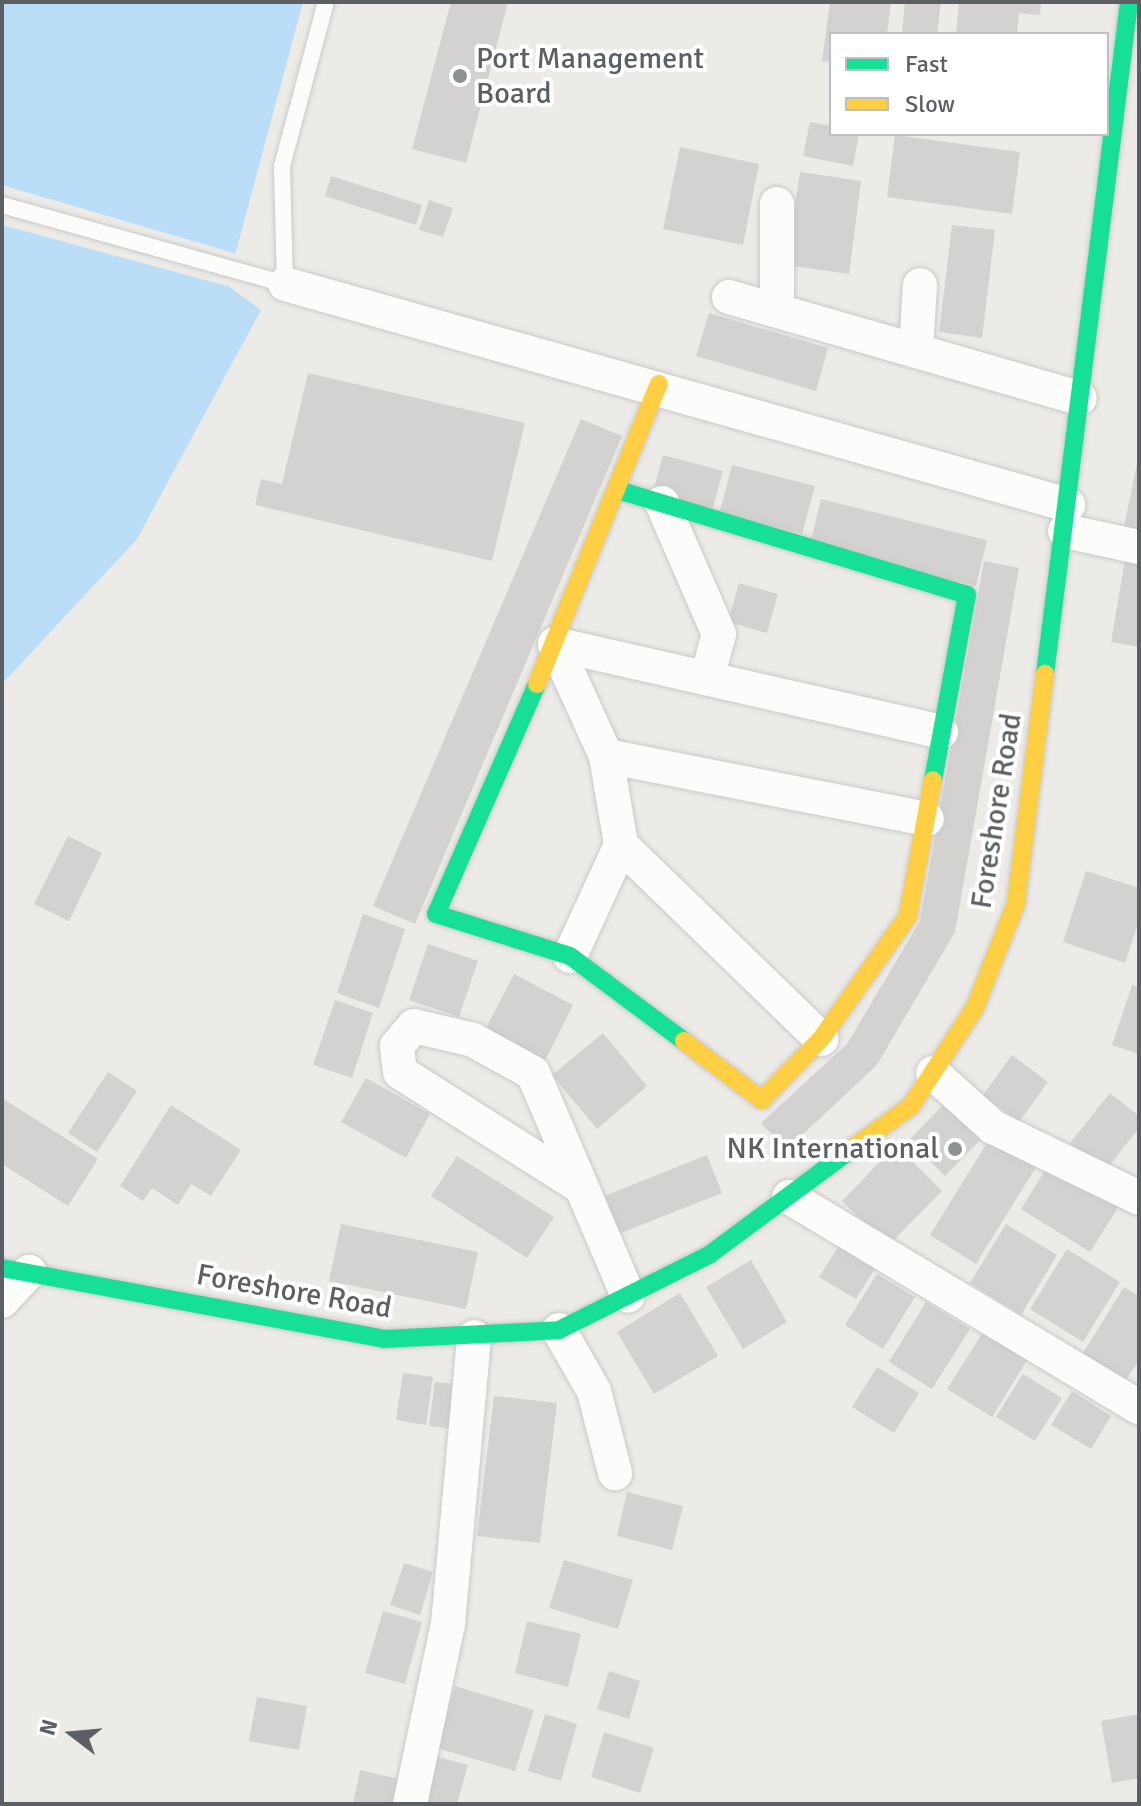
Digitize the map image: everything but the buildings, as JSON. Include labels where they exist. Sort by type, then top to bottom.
[{"type":"main road","name":"Foreshore Road","points":[[15,1270],[384,1339],[474,1337],[559,1330],[709,1255],[911,1106],[975,1008],[1016,904],[1067,518],[1129,2]]},
{"type":"main road","points":[[621,491],[967,595],[908,916],[821,1039],[762,1100],[570,956],[436,914],[621,491],[659,384]]},
{"type":"street","points":[[777,204],[777,310]]},
{"type":"street","points":[[285,284],[659,384],[1067,518],[1139,547]]},
{"type":"street","points":[[916,350],[920,285]]},
{"type":"street","points":[[729,297],[1080,398]]},
{"type":"street","points":[[662,503],[719,634],[707,678]]},
{"type":"street","points":[[555,644],[941,732]]},
{"type":"street","points":[[555,644],[606,756],[621,845],[570,956]]},
{"type":"street","points":[[606,756],[927,819]]},
{"type":"street","points":[[621,845],[821,1039]]},
{"type":"street","points":[[581,1187],[400,1072],[397,1046],[414,1026],[473,1040],[533,1073],[628,1296]]},
{"type":"street","points":[[933,1073],[993,1127],[1139,1198]]},
{"type":"street","points":[[789,1197],[1139,1407]]},
{"type":"street","points":[[2,1301],[15,1270]]},
{"type":"street","points":[[559,1330],[594,1391],[615,1473]]},
{"type":"street","points":[[410,1804],[448,1624],[474,1337]]},
{"type":"lane","points":[[2,205],[285,284],[282,166],[326,2]]},
{"type":"water","points":[[2,2],[303,2],[227,285],[261,310],[137,539],[2,684]]},
{"type":"pier","points":[[2,185],[237,254],[227,286],[2,225]]},
{"type":"traffic: fast","points":[[1045,674],[1129,2]]},
{"type":"traffic: fast","points":[[621,491],[967,595],[933,780]]},
{"type":"traffic: fast","points":[[537,684],[436,914],[570,956],[684,1041]]},
{"type":"traffic: fast","points":[[2,1268],[384,1339],[559,1330],[709,1255],[853,1148]]},
{"type":"traffic: slow","points":[[537,684],[659,384]]},
{"type":"traffic: slow","points":[[853,1148],[911,1106],[975,1008],[1016,904],[1045,674]]},
{"type":"traffic: slow","points":[[684,1041],[762,1100],[821,1039],[908,916],[933,780]]},
{"type":"place","name":"Port Management Board","points":[[460,76]]},
{"type":"place","name":"NK International","points":[[955,1149]]}]
